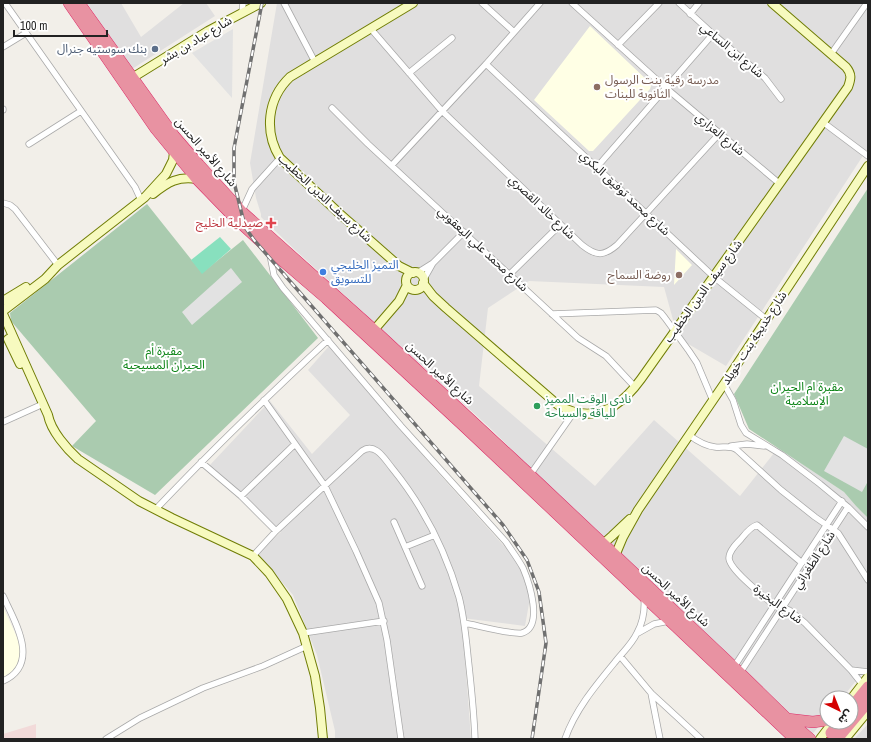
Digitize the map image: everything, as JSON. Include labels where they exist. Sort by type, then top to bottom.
[{"type":"highway","name":"شارع الأمير الحسن","points":[[69,3],[156,129],[197,178],[240,217],[374,330],[530,475],[737,670],[784,723],[795,739]]},
{"type":"highway","name":"شارع الأمير الحسن","points":[[79,3],[179,142],[240,217],[269,249],[326,298],[465,427],[669,621],[784,723],[810,739]]},
{"type":"highway","points":[[859,695],[865,686]]},
{"type":"highway","points":[[828,734],[868,702]]},
{"type":"highway","points":[[786,739],[784,723],[819,721]]},
{"type":"street","points":[[5,3],[143,199]]},
{"type":"street","points":[[242,13],[243,3]]},
{"type":"street","name":"شارع عباد بن بشر","points":[[132,78],[208,31],[261,3]]},
{"type":"street","points":[[284,3],[315,62]]},
{"type":"street","name":"شارع سيف الدين الخطيب","points":[[413,3],[290,78],[279,89],[276,95],[270,112],[270,131],[273,144],[280,158],[399,266],[415,273]]},
{"type":"street","points":[[482,3],[514,32]]},
{"type":"street","points":[[392,165],[486,64],[540,3]]},
{"type":"street","name":"شارع العزاري","points":[[572,3],[666,88],[780,184]]},
{"type":"street","points":[[618,45],[659,3]]},
{"type":"street","name":"شارع ابن الساعي","points":[[678,3],[765,78],[781,99]]},
{"type":"street","points":[[690,14],[700,3]]},
{"type":"street","name":"شارع سيف الدين الخطيب","points":[[423,281],[433,296],[558,405],[574,412],[594,414],[604,411],[627,396],[635,388],[824,123],[851,80],[851,73],[772,3]]},
{"type":"street","points":[[831,54],[867,3]]},
{"type":"street","name":"شارع خالد القصري","points":[[371,29],[442,111],[586,249],[593,252],[600,254],[606,253],[617,245],[719,134]]},
{"type":"street","points":[[3,47],[26,34]]},
{"type":"street","points":[[597,167],[713,34]]},
{"type":"street","points":[[409,73],[452,38]]},
{"type":"street","name":"شارع محمد توفيق البكري","points":[[486,64],[714,277],[766,319]]},
{"type":"street","name":"شارع محمد علي اليعقوبي","points":[[332,108],[368,144],[552,314],[582,340],[606,356],[635,388]]},
{"type":"street","points":[[29,144],[81,111]]},
{"type":"street","points":[[824,123],[868,156]]},
{"type":"street","points":[[3,311],[45,279],[58,266],[143,199],[166,174],[173,160],[174,152]]},
{"type":"street","points":[[240,217],[252,190],[280,158]]},
{"type":"street","name":"شارع خديجة بنت خويلد","points":[[615,556],[623,537],[638,510],[713,401],[868,166]]},
{"type":"street","points":[[143,199],[170,182],[184,177],[197,178]]},
{"type":"street","points":[[3,203],[10,205],[15,209],[58,266]]},
{"type":"street","points":[[510,274],[560,224]]},
{"type":"street","points":[[399,301],[409,275],[433,263],[464,232]]},
{"type":"street","points":[[269,249],[272,269],[276,280],[443,474],[506,542],[523,568],[533,605],[533,622],[528,630],[523,632],[510,632],[464,623]]},
{"type":"street","points":[[374,330],[399,301],[421,287],[433,263]]},
{"type":"street","name":"شارع سيف الدين الخطيب","points":[[399,266],[407,282]]},
{"type":"street","points":[[3,301],[21,291],[43,275],[51,272]]},
{"type":"street","points":[[415,273],[421,275],[423,281]]},
{"type":"street","points":[[407,282],[410,288],[416,290]]},
{"type":"street","name":"شارع سيف الدين الخطيب","points":[[416,290],[433,296]]},
{"type":"street","points":[[552,314],[656,310],[661,313],[692,355],[713,401]]},
{"type":"street","points":[[3,314],[45,417],[49,419],[63,443],[78,459],[139,501],[253,556],[269,573],[287,599],[303,633],[314,676],[320,708],[323,739]]},
{"type":"street","points":[[3,327],[41,405]]},
{"type":"street","points":[[156,509],[264,400],[328,340]]},
{"type":"street","points":[[724,384],[733,400],[741,425],[746,433],[782,455],[842,501],[868,527]]},
{"type":"street","points":[[264,400],[325,486],[379,603],[384,621],[401,739]]},
{"type":"street","points":[[3,422],[41,405]]},
{"type":"street","points":[[530,475],[574,412]]},
{"type":"street","points":[[689,435],[708,446],[715,448],[747,444],[767,446]]},
{"type":"street","points":[[241,496],[295,444]]},
{"type":"street","points":[[729,447],[737,450],[781,490],[842,538],[868,580]]},
{"type":"street","points":[[253,556],[276,531],[362,451],[366,448],[375,449],[408,488],[430,523],[459,596],[464,623],[474,711],[475,739]]},
{"type":"street","points":[[201,462],[241,496],[276,531]]},
{"type":"street","name":"شارع الطغرائي","points":[[737,670],[775,605],[842,501]]},
{"type":"street","name":"شارع الطغرائي","points":[[737,670],[783,608],[848,506]]},
{"type":"street","name":"شارع خديجة بنت خويلد","points":[[603,544],[638,510]]},
{"type":"street","points":[[394,522],[422,586]]},
{"type":"street","name":"شارع البخيرة","points":[[802,563],[757,525],[749,529],[729,556],[733,566],[764,597],[775,605],[789,610],[804,623],[865,686]]},
{"type":"street","points":[[405,547],[435,535]]},
{"type":"street","points":[[3,596],[22,641],[23,654],[16,672],[3,681]]},
{"type":"street","points":[[566,739],[573,722],[591,694],[638,633],[644,616],[644,598]]},
{"type":"street","points":[[303,633],[384,621]]},
{"type":"street","points":[[638,633],[654,624],[669,621]]},
{"type":"street","points":[[106,739],[140,718],[203,688],[263,666],[307,646]]},
{"type":"street","points":[[620,656],[651,693],[701,739]]},
{"type":"street","points":[[851,670],[868,672]]},
{"type":"street","points":[[865,686],[868,677]]},
{"type":"street","points":[[651,693],[660,739]]},
{"type":"street","points":[[848,737],[868,711]]},
{"type":"shaded area","points":[[87,3],[121,3],[141,37],[184,3],[206,3],[215,16],[132,69]]},
{"type":"shaded area","points":[[277,3],[868,3],[868,148],[726,366],[678,338],[664,287],[529,281],[488,308],[479,386],[595,486],[654,420],[740,496],[778,448],[844,492],[868,518],[868,666],[848,690],[819,690],[819,726],[811,736],[594,531],[490,428],[261,217],[250,163]]},
{"type":"shaded area","name":"مدرسة رقية بنت الرسول الثانوية للبنات","points":[[590,26],[649,82],[651,86],[650,89],[593,151],[589,151],[534,100]]},
{"type":"shaded area","points":[[233,29],[232,98],[192,53]]},
{"type":"shaded area","name":"روضة السماح","points":[[676,249],[692,265],[674,285]]},
{"type":"shaded area","points":[[231,268],[242,282],[192,325],[182,312]]},
{"type":"shaded area","points":[[330,345],[432,466],[520,564],[530,598],[525,626],[462,618],[471,739],[335,739],[335,731],[317,655],[293,595],[257,553],[281,532],[209,466],[270,401],[312,454],[350,415],[308,370]]},
{"type":"shaded area","points":[[844,436],[868,449],[868,484],[867,483],[862,492],[824,471]]},
{"type":"shaded area","points":[[3,607],[21,646],[20,659],[16,667],[3,677]]},
{"type":"shaded area","points":[[36,724],[36,739],[3,739],[3,734]]},
{"type":"shaded area","points":[[868,724],[868,739],[854,739],[855,738]]},
{"type":"green space","name":"مقبرة ام الحيران الإسلامية","points":[[868,188],[868,518],[844,492],[749,429],[734,394]]},
{"type":"green space","name":"مقبرة أم الحيران المسيحية","points":[[147,204],[202,273],[243,240],[318,338],[155,495],[72,446],[96,421],[11,321],[10,313]]},
{"type":"green space","points":[[220,237],[231,249],[202,274],[191,260]]},
{"type":"railway","points":[[262,3],[234,148],[234,182],[245,227],[254,240],[503,525],[527,560],[539,592],[546,643],[532,739]]},
{"type":"place","name":"بنك سوستيه جنرال","points":[[155,49]]},
{"type":"place","name":"مدرسة رقية بنت الرسول الثانوية للبنات","points":[[597,87]]},
{"type":"place","name":"صيدلية الخليج","points":[[271,223]]},
{"type":"place","name":"التميز الخليجي للتسويق","points":[[323,272]]},
{"type":"place","name":"روضة السماح","points":[[679,275]]},
{"type":"place","name":"نادي الوقت المميز للياقة والسباحة","points":[[537,406]]}]
